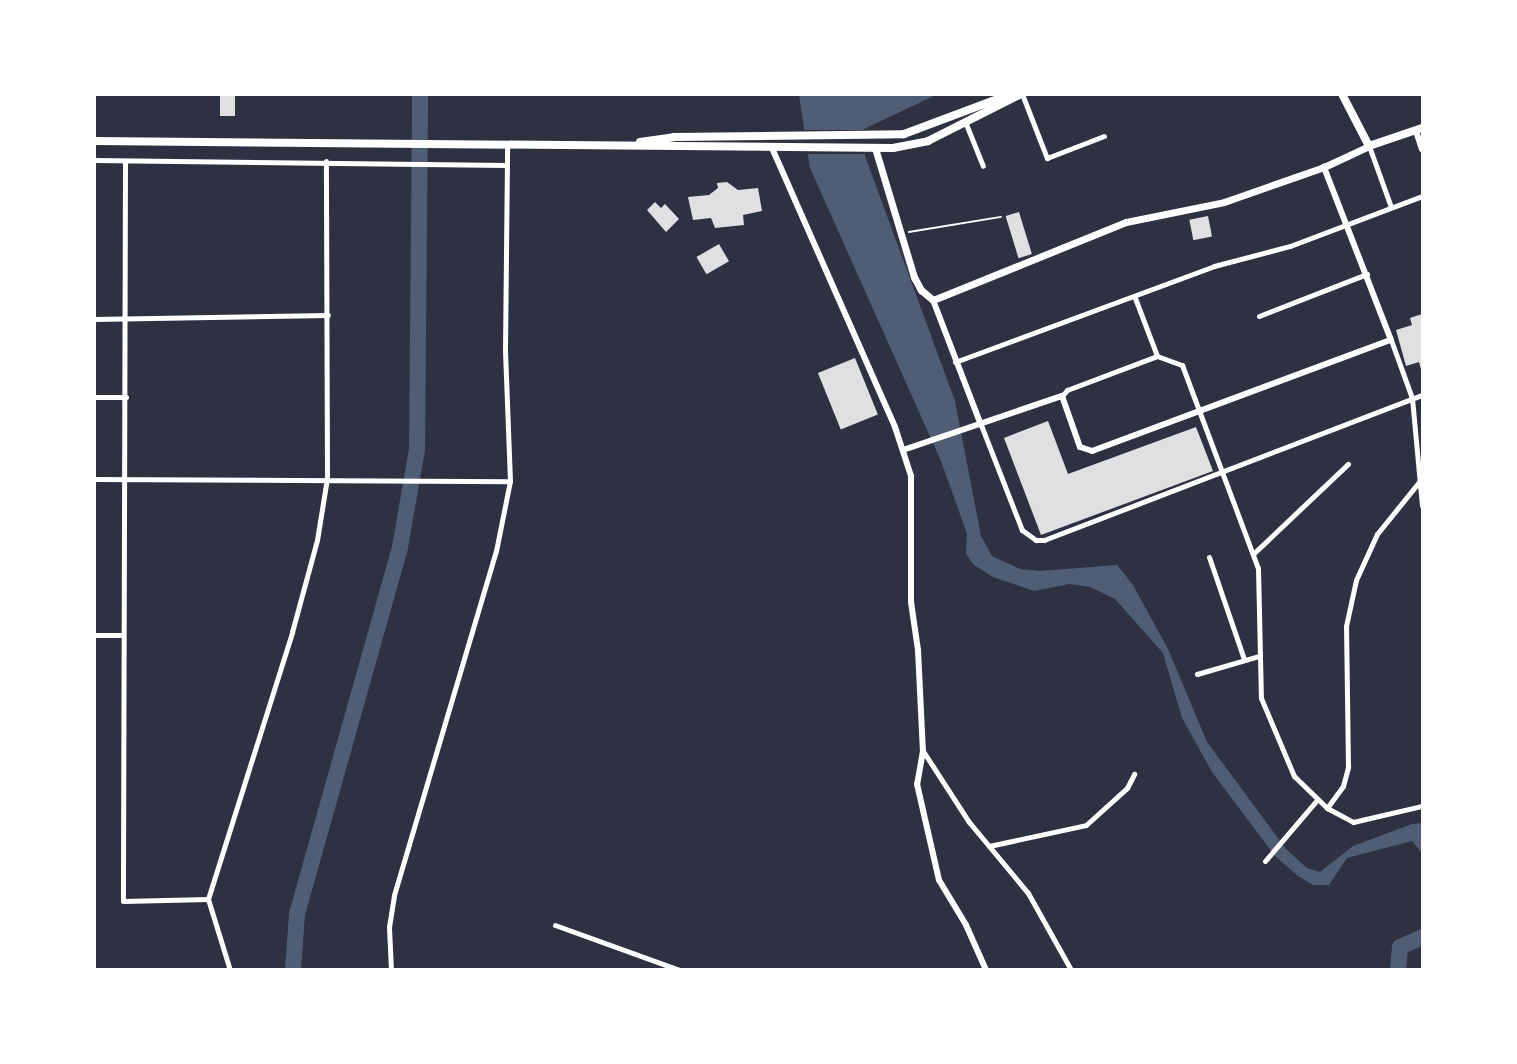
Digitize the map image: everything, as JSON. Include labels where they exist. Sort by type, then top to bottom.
[{"type":"main road","points":[[624,145],[674,137],[867,136],[925,129],[1011,94]]},
{"type":"main road","points":[[96,141],[426,142],[871,148],[928,141],[1022,94]]},
{"type":"main road","points":[[1342,94],[1369,146]]},
{"type":"main road","points":[[871,148],[921,290],[933,300],[1126,222],[1224,202],[1324,167],[1369,146],[1419,129]]},
{"type":"street","points":[[1022,94],[1047,158],[1104,136]]},
{"type":"street","points":[[966,124],[983,166]]},
{"type":"street","points":[[1419,129],[1422,149]]},
{"type":"street","points":[[94,149],[96,141]]},
{"type":"street","points":[[391,969],[389,927],[394,895],[496,551],[510,481],[505,349],[507,143]]},
{"type":"street","points":[[1369,146],[1391,207]]},
{"type":"street","points":[[772,148],[903,450],[910,476],[911,602],[918,650],[923,751],[917,784],[939,880],[986,969]]},
{"type":"street","points":[[94,160],[125,162],[411,161],[507,165]]},
{"type":"street","points":[[230,969],[208,899],[292,632],[317,540],[327,478],[326,161]]},
{"type":"street","points":[[125,162],[123,901],[208,899]]},
{"type":"street","points":[[1324,167],[1348,224],[1412,398],[1422,506]]},
{"type":"street","points":[[955,362],[1135,298],[1214,266],[1290,246],[1422,196]]},
{"type":"street","points":[[1259,316],[1367,274]]},
{"type":"street","points":[[1135,298],[1157,356]]},
{"type":"street","points":[[933,300],[1018,523],[1030,537],[1055,537],[1422,395]]},
{"type":"street","points":[[94,319],[328,315]]},
{"type":"street","points":[[1062,396],[1085,452],[1391,340]]},
{"type":"street","points":[[903,450],[1062,396],[1067,390],[1157,356],[1182,365],[1253,554],[1262,602],[1259,656],[1261,698],[1294,776],[1327,808],[1353,822],[1422,806]]},
{"type":"street","points":[[94,397],[126,397]]},
{"type":"street","points":[[1253,554],[1348,464]]},
{"type":"street","points":[[94,479],[327,478],[410,482],[510,481]]},
{"type":"street","points":[[1327,808],[1343,786],[1348,767],[1346,626],[1356,580],[1377,534],[1419,482]]},
{"type":"street","points":[[1209,556],[1244,659]]},
{"type":"street","points":[[94,635],[123,634]]},
{"type":"street","points":[[1197,674],[1259,656]]},
{"type":"street","points":[[923,751],[989,846],[1028,893],[1071,969]]},
{"type":"street","points":[[989,846],[1086,825],[1127,788],[1134,774]]},
{"type":"street","points":[[1265,861],[1288,837],[1317,800]]},
{"type":"street","points":[[555,925],[679,969]]},
{"type":"street","points":[[876,969],[887,969]]},
{"type":"path","points":[[900,234],[1001,217]]},
{"type":"water","points":[[799,95],[936,95],[864,129],[865,156],[955,401],[981,536],[992,556],[1020,569],[1039,571],[1117,565],[1133,585],[1168,649],[1207,742],[1286,849],[1307,868],[1320,872],[1353,846],[1412,824],[1422,823],[1422,853],[1412,841],[1347,858],[1329,885],[1313,885],[1298,876],[1275,856],[1212,772],[1182,718],[1163,653],[1115,599],[1090,587],[1069,584],[1034,591],[993,577],[974,565],[966,554],[967,534],[941,461],[810,168]]},
{"type":"pier","points":[[801,130],[866,130],[866,154],[801,154]]},
{"type":"building","points":[[220,94],[235,94],[235,116],[220,116]]},
{"type":"building","points":[[727,182],[738,190],[758,188],[762,211],[743,215],[744,225],[715,228],[711,218],[693,220],[688,197],[709,195],[718,188],[717,183]]},
{"type":"building","points":[[655,202],[661,208],[665,204],[679,219],[666,232],[647,210]]},
{"type":"building","points":[[1019,212],[1032,254],[1018,258],[1006,216]]},
{"type":"building","points":[[1208,216],[1212,237],[1193,240],[1189,220]]},
{"type":"building","points":[[719,244],[729,261],[706,274],[696,257]]},
{"type":"building","points":[[1422,314],[1422,373],[1419,362],[1406,366],[1396,330],[1412,325],[1410,318]]},
{"type":"building","points":[[855,358],[878,415],[841,430],[818,373]]},
{"type":"building","points":[[1048,421],[1068,474],[1196,427],[1213,471],[1041,535],[1004,438]]},
{"type":"waterway","points":[[293,970],[297,914],[400,547],[417,450],[420,94]]},
{"type":"waterway","points":[[1398,970],[1400,947],[1422,937]]}]
